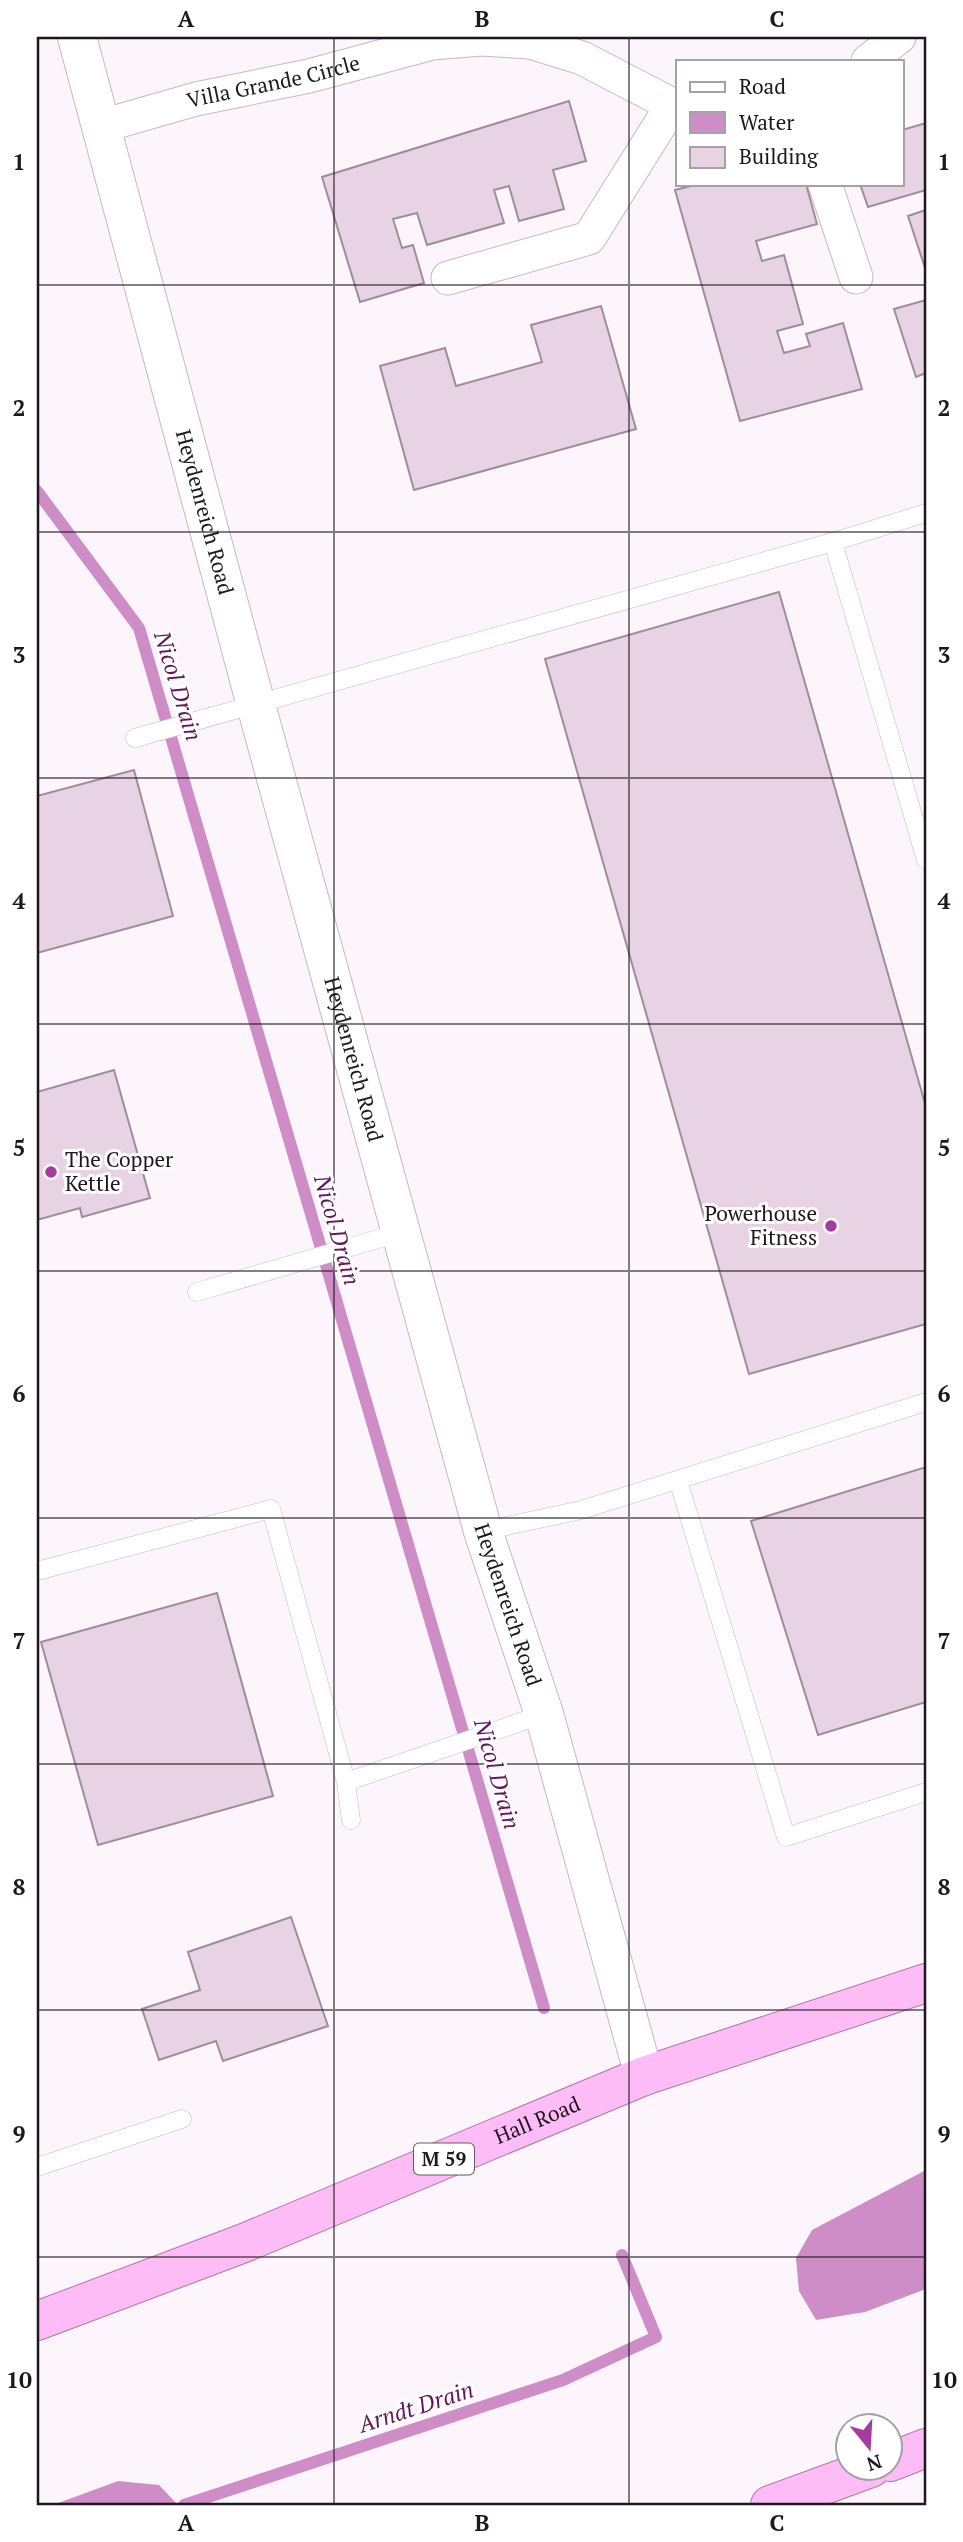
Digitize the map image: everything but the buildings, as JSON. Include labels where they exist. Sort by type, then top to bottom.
[{"type":"highway","name":"Hall Road","points":[[37,2321],[244,2243],[644,2076],[926,1983]]},
{"type":"highway","points":[[904,2457],[926,2448]]},
{"type":"highway","points":[[770,2505],[835,2482]]},
{"type":"street","name":"Heydenreich Road","points":[[78,37],[256,705],[483,1531],[544,1714],[644,2076]]},
{"type":"street","points":[[869,60],[899,37]]},
{"type":"street","name":"Villa Grande Circle","points":[[102,126],[196,99],[309,76],[432,43],[481,39],[530,39],[582,58],[675,107],[589,238],[448,278]]},
{"type":"street","points":[[826,186],[856,277]]},
{"type":"lane","points":[[135,738],[833,542],[926,513]]},
{"type":"lane","points":[[833,542],[926,860]]},
{"type":"lane","points":[[197,1292],[402,1232]]},
{"type":"lane","points":[[483,1531],[582,1510],[926,1402]]},
{"type":"lane","points":[[678,1480],[786,1837],[926,1792]]},
{"type":"lane","points":[[37,1571],[271,1509],[346,1782],[351,1819]]},
{"type":"lane","points":[[346,1782],[544,1714]]},
{"type":"lane","points":[[37,2167],[182,2119]]},
{"type":"water","points":[[926,2170],[926,2289],[865,2312],[816,2320],[799,2291],[796,2258],[812,2230]]},
{"type":"water","points":[[118,2481],[159,2485],[178,2505],[53,2505]]},
{"type":"waterway","name":"Nicol Drain","points":[[37,491],[139,628],[544,2008]]},
{"type":"waterway","name":"Arndt Drain","points":[[184,2505],[563,2380],[656,2337],[622,2255]]},
{"type":"place","name":"The Copper Kettle","points":[[51,1172]]},
{"type":"place","name":"Powerhouse Fitness","points":[[831,1226]]}]
